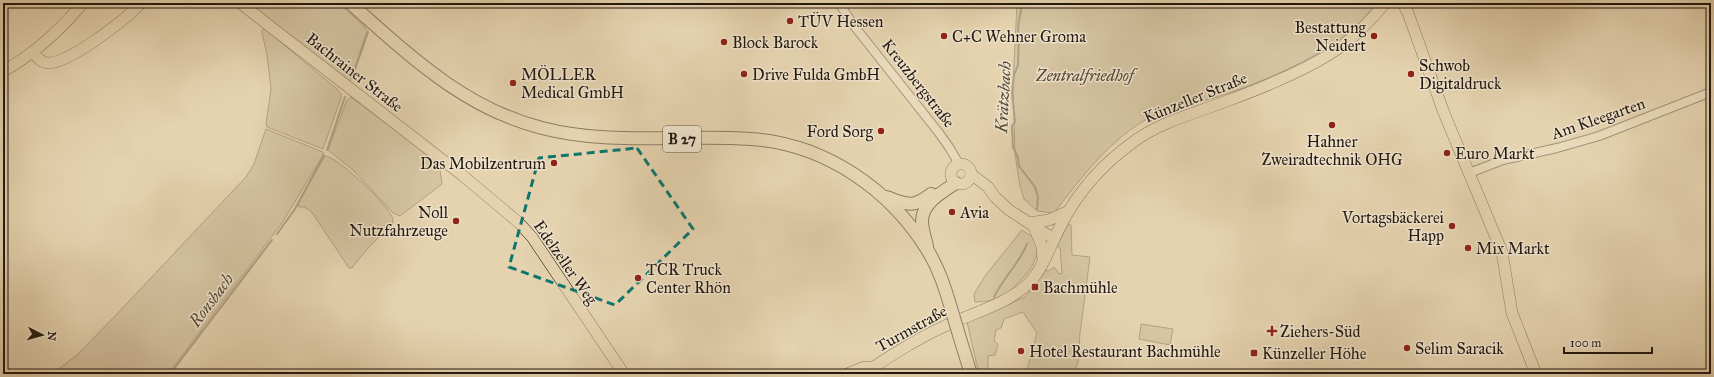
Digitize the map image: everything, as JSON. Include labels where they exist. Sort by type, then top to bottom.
[{"type":"highway","name":"B 27","points":[[350,3],[412,58],[450,86],[487,108],[517,120],[542,128],[574,135],[607,138],[729,138],[771,141],[805,150],[836,164],[861,178],[883,196],[908,223],[928,251],[940,275],[970,373]]},
{"type":"highway","points":[[883,196],[905,204],[913,205],[924,200],[954,180]]},
{"type":"highway","points":[[928,251],[922,223],[924,211],[933,199],[954,180]]},
{"type":"main road","points":[[3,71],[33,52],[61,27],[83,3]]},
{"type":"main road","points":[[33,52],[39,59],[47,63],[61,59],[91,43],[112,29],[141,3]]},
{"type":"main road","name":"Bachrainer Straße","points":[[240,3],[450,166]]},
{"type":"main road","name":"Künzeller Straße","points":[[976,312],[1021,290],[1034,276],[1069,210],[1095,176],[1119,153],[1161,125],[1250,92],[1324,57],[1342,46],[1360,31],[1385,3]]},
{"type":"main road","points":[[1403,3],[1444,113],[1502,252],[1512,313],[1536,374]]},
{"type":"main road","points":[[959,164],[953,168],[954,180],[962,184],[970,178]]},
{"type":"main road","name":"Kreuzbergstraße","points":[[959,164],[968,167],[970,178],[1009,210],[1054,239]]},
{"type":"main road","name":"Edelzeller Weg","points":[[450,166],[518,222],[532,237],[624,374]]},
{"type":"main road","points":[[1043,261],[1041,242],[1031,225],[1050,220],[1069,210]]},
{"type":"main road","name":"Turmstraße","points":[[847,374],[864,367],[872,369],[933,331],[976,312]]},
{"type":"street","name":"Kreuzbergstraße","points":[[839,3],[855,27],[939,133],[959,164]]},
{"type":"street","name":"Am Kleegarten","points":[[1469,173],[1504,160],[1557,148],[1599,136],[1711,92]]},
{"type":"highlighted area","points":[[637,148],[693,229],[615,305],[509,267],[539,158]]},
{"type":"green space","points":[[249,3],[339,3],[365,27],[367,31],[350,82]]},
{"type":"green space","name":"Zentralfriedhof","points":[[1017,3],[1377,3],[1347,34],[1303,62],[1233,92],[1160,113],[1138,125],[1111,146],[1098,159],[1054,213],[1037,211],[1024,199],[1020,186],[1015,154],[1013,85]]},
{"type":"green space","points":[[265,29],[341,94],[341,98],[323,149],[267,127],[266,124],[271,89],[267,55],[262,33],[262,30]]},
{"type":"green space","points":[[351,97],[439,163],[442,184],[400,216],[393,213],[353,170],[328,150],[347,100]]},
{"type":"green space","points":[[266,129],[323,152],[323,155],[282,223],[168,374],[52,374],[77,355],[246,177],[254,164]]},
{"type":"green space","points":[[325,156],[332,158],[353,174],[386,207],[392,216],[393,222],[390,228],[371,245],[352,268],[349,268],[311,211],[304,207],[299,207],[298,203]]},
{"type":"green space","points":[[1068,224],[1071,225],[1072,255],[1090,257],[1080,333],[1078,363],[1073,374],[1026,374],[1037,333],[1023,312],[1004,319],[1001,328],[996,330],[994,341],[998,344],[995,355],[988,356],[988,374],[979,374],[967,322],[1025,297],[1046,270],[1049,271],[1054,267],[1059,274],[1062,273],[1060,248],[1057,246]]},
{"type":"green space","points":[[1022,230],[1033,237],[1037,244],[1035,261],[1030,269],[1017,284],[1004,295],[982,302],[975,302],[974,294],[985,276]]},
{"type":"green space","points":[[1141,324],[1173,329],[1170,345],[1139,339]]},
{"type":"waterway","name":"Krätzbach","points":[[1022,3],[1018,27],[1018,65],[1014,75],[1012,93],[1015,122],[1012,126],[1013,147],[1018,158],[1019,166],[1035,187],[1038,197],[1037,209]]},
{"type":"waterway","name":"Ronsbach","points":[[352,78],[368,32]]},
{"type":"waterway","name":"Ronsbach","points":[[327,150],[345,97]]},
{"type":"waterway","name":"Ronsbach","points":[[277,234],[295,209],[324,155]]},
{"type":"waterway","name":"Ronsbach","points":[[170,374],[272,240]]},
{"type":"waterway","name":"Krätzbach","points":[[994,297],[1020,258],[1027,244]]},
{"type":"place","name":"TÜV Hessen","points":[[790,21]]},
{"type":"place","name":"C+C Wehner Groma","points":[[944,36]]},
{"type":"place","name":"Bestattung Neidert","points":[[1374,36]]},
{"type":"place","name":"Block Barock","points":[[724,42]]},
{"type":"place","name":"Drive Fulda GmbH","points":[[744,74]]},
{"type":"place","name":"Schwob Digitaldruck","points":[[1411,74]]},
{"type":"place","name":"MÖLLER Medical GmbH","points":[[513,83]]},
{"type":"place","name":"Hahner Zweiradtechnik OHG","points":[[1332,125]]},
{"type":"place","name":"Ford Sorg","points":[[881,131]]},
{"type":"place","name":"Euro Markt","points":[[1447,153]]},
{"type":"place","name":"Das Mobilzentrum","points":[[554,163]]},
{"type":"place","name":"Avia","points":[[952,212]]},
{"type":"place","name":"Noll Nutzfahrzeuge","points":[[456,221]]},
{"type":"place","name":"Vortagsbäckerei Happ","points":[[1452,226]]},
{"type":"place","name":"Mix Markt","points":[[1468,248]]},
{"type":"place","name":"TCR Truck Center Rhön","points":[[638,278]]},
{"type":"place","name":"Bachmühle","points":[[1035,287]]},
{"type":"place","name":"Ziehers-Süd","points":[[1272,331]]},
{"type":"place","name":"Selim Saracik","points":[[1407,348]]},
{"type":"place","name":"Hotel Restaurant Bachmühle","points":[[1021,351]]},
{"type":"place","name":"Künzeller Höhe","points":[[1254,353]]}]
